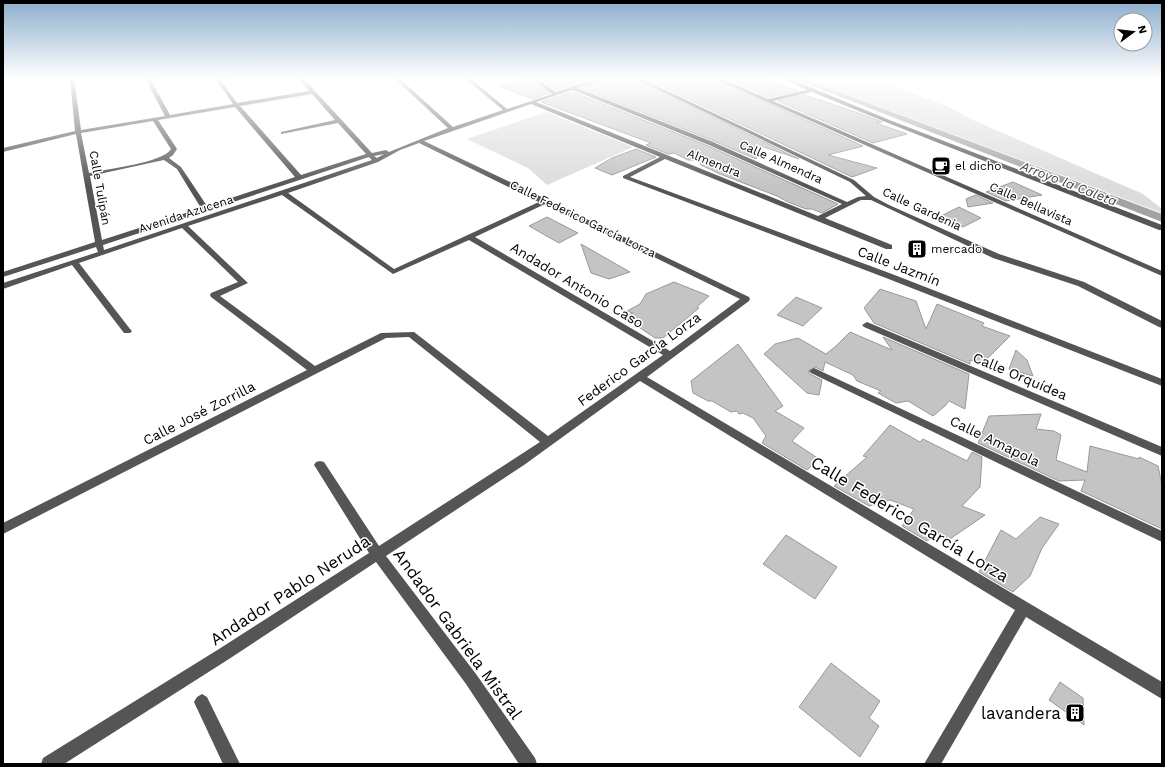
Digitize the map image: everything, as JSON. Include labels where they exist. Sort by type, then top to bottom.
[{"type":"street","name":"Calle Tulipán","points":[[76,114],[78,132],[101,254]]},
{"type":"street","points":[[3,150],[78,132],[186,114]]},
{"type":"street","points":[[243,114],[260,136],[300,178]]},
{"type":"street","points":[[332,114],[376,161]]},
{"type":"street","points":[[435,114],[452,129]]},
{"type":"street","points":[[398,149],[495,114]]},
{"type":"street","name":"Almendra","points":[[560,114],[889,247]]},
{"type":"street","name":"Calle Almendra","points":[[636,114],[706,142],[846,204]]},
{"type":"street","name":"Calle Gardenia","points":[[711,114],[852,181],[872,198],[887,206],[996,256],[1081,284],[1162,325]]},
{"type":"street","name":"Calle Bellavista","points":[[797,114],[1162,274]]},
{"type":"street","points":[[872,114],[1162,228]]},
{"type":"street","points":[[87,175],[165,158],[171,154],[174,149],[155,119]]},
{"type":"street","points":[[283,133],[338,121]]},
{"type":"street","name":"Calle Federico García Lorza","points":[[419,141],[746,298]]},
{"type":"street","name":"Avenida Azucena","points":[[3,275],[300,178],[370,156],[398,149]]},
{"type":"street","name":"Avenida Azucena","points":[[3,286],[284,193],[376,161],[398,149]]},
{"type":"street","name":"Calle Jazmín","points":[[666,156],[625,177],[889,276],[1162,383]]},
{"type":"street","points":[[165,158],[179,168],[205,209]]},
{"type":"street","points":[[284,193],[393,272],[546,201]]},
{"type":"street","points":[[820,218],[860,198],[872,198]]},
{"type":"street","points":[[184,226],[244,283],[214,295],[314,370]]},
{"type":"street","name":"Andador Antonio Caso","points":[[470,237],[670,355]]},
{"type":"street","points":[[74,262],[126,331]]},
{"type":"street","name":"Federico García Lorza","points":[[548,442],[640,377],[746,298]]},
{"type":"street","name":"Calle Orquídea","points":[[867,325],[1162,452]]},
{"type":"street","name":"Calle José Zorrilla","points":[[3,529],[384,335],[411,334],[548,442]]},
{"type":"street","name":"Calle Amapola","points":[[814,371],[1162,537]]},
{"type":"street","name":"Calle Federico García Lorza","points":[[640,377],[1162,691]]},
{"type":"street","name":"Andador Pablo Neruda","points":[[49,764],[378,555],[548,442]]},
{"type":"street","name":"Andador Gabriela Mistral","points":[[320,465],[378,555],[471,679],[529,764]]},
{"type":"street","points":[[932,764],[1024,608]]},
{"type":"street","points":[[202,702],[232,764]]},
{"type":"shaded area","points":[[541,114],[550,114],[633,147],[547,185],[528,168],[467,139]]},
{"type":"shaded area","points":[[898,114],[962,114],[1143,194],[1162,209],[1162,213]]},
{"type":"water","name":"Arroyo la Caleta","points":[[884,114],[897,114],[1162,214],[1162,222]]},
{"type":"building","points":[[573,114],[627,114],[708,146],[838,204],[822,213],[812,209],[806,209],[720,174],[701,165],[699,160],[688,160],[674,153],[668,154],[646,145],[651,143]]},
{"type":"building","points":[[646,114],[706,114],[799,159],[761,146],[756,159]]},
{"type":"building","points":[[719,114],[791,114],[863,146],[828,155],[877,168],[852,177]]},
{"type":"building","points":[[807,114],[860,114],[882,122],[876,123],[907,134],[873,143]]},
{"type":"building","points":[[636,149],[656,157],[612,175],[595,168],[612,158]]},
{"type":"building","points":[[1013,182],[1042,195],[1006,201],[986,192]]},
{"type":"building","points":[[976,195],[993,203],[968,207],[966,199]]},
{"type":"building","points":[[959,207],[981,218],[963,227],[941,216]]},
{"type":"building","points":[[547,217],[578,233],[559,243],[529,226]]},
{"type":"building","points":[[581,244],[630,272],[609,279],[591,273]]},
{"type":"building","points":[[674,282],[709,296],[697,307],[699,308],[663,338],[655,338],[624,317],[633,313],[627,311],[640,304],[646,294]]},
{"type":"building","points":[[880,289],[916,301],[926,329],[937,304],[984,323],[982,326],[1010,336],[982,364],[970,360],[970,364],[874,323],[864,308]]},
{"type":"building","points":[[796,297],[822,308],[803,326],[777,315]]},
{"type":"building","points":[[850,332],[892,350],[883,337],[969,374],[965,409],[949,401],[933,416],[908,401],[896,403],[878,393],[881,391],[857,381],[853,375],[825,362],[823,371],[815,367],[808,371],[810,374],[822,380],[819,395],[807,393],[764,354],[775,344],[798,338],[826,354]]},
{"type":"building","points":[[738,344],[783,406],[775,411],[804,428],[792,441],[819,459],[807,470],[762,443],[766,436],[753,418],[743,413],[739,414],[737,411],[731,412],[712,401],[708,401],[693,393],[691,381]]},
{"type":"building","points":[[1016,350],[1027,360],[1033,376],[1009,369]]},
{"type":"building","points":[[1041,414],[1036,429],[1054,431],[1061,435],[1056,460],[1087,472],[1090,446],[1139,459],[1139,457],[1158,466],[1162,485],[1162,529],[1081,491],[1085,480],[1059,481],[978,443],[989,416]]},
{"type":"building","points":[[890,425],[920,442],[923,439],[967,461],[972,452],[982,457],[980,487],[962,506],[985,515],[947,541],[937,533],[927,541],[902,526],[914,509],[890,500],[869,506],[834,486],[867,457],[863,456]]},
{"type":"building","points":[[1040,517],[1059,524],[1042,548],[1030,576],[1013,592],[979,572],[1001,530],[1016,539]]},
{"type":"building","points":[[786,535],[837,567],[815,599],[763,564]]},
{"type":"building","points":[[831,663],[880,701],[869,718],[879,726],[860,757],[799,707]]},
{"type":"building","name":"lavandera","points":[[1060,682],[1083,698],[1084,725],[1049,700]]},
{"type":"place","name":"el dicho","points":[[941,166]]},
{"type":"place","name":"mercado","points":[[917,249]]},
{"type":"place","name":"lavandera","points":[[1075,713]]}]
